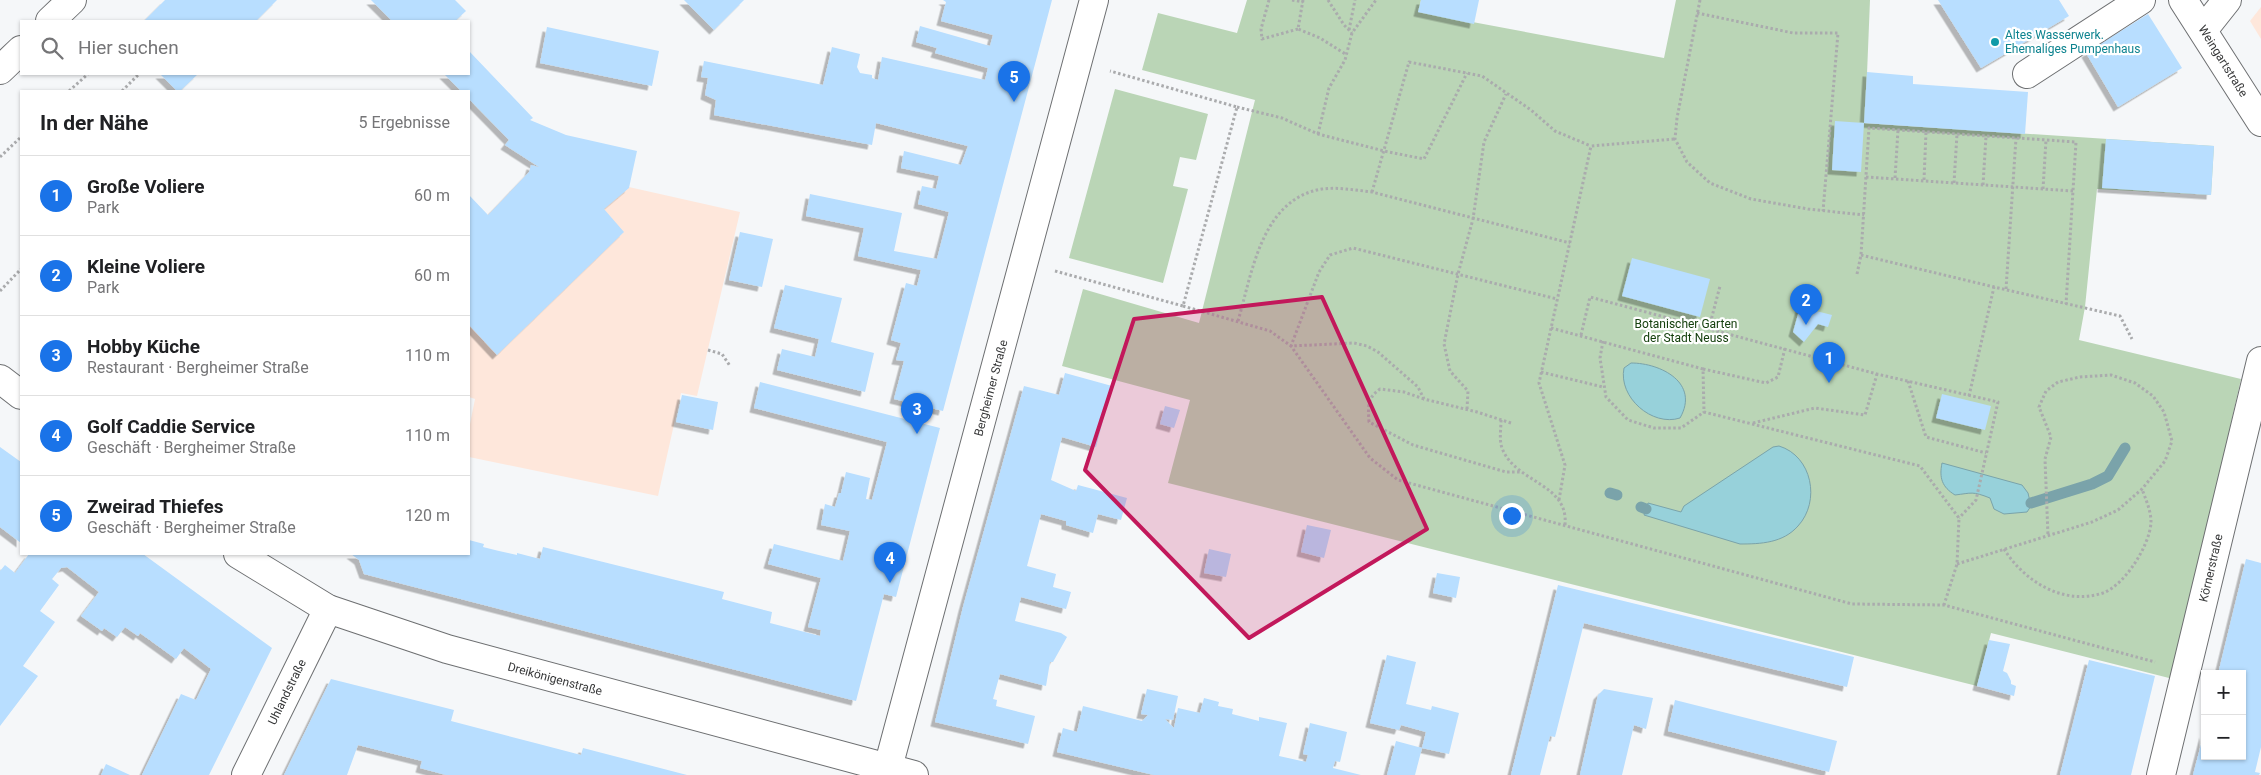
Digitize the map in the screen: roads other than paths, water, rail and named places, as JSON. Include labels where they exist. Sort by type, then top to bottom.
[{"type":"street","points":[[51,20],[72,0]]},
{"type":"street","name":"Bergheimer Straße","points":[[887,772],[1094,0]]},
{"type":"street","points":[[2027,74],[2141,0]]},
{"type":"street","name":"Weingartstraße","points":[[2183,0],[2204,29],[2261,122]]},
{"type":"street","points":[[2204,29],[2227,0]]},
{"type":"street","points":[[0,70],[20,51]]},
{"type":"street","name":"Körnerstraße","points":[[2161,775],[2261,361]]},
{"type":"street","points":[[0,379],[20,394]]},
{"type":"street","name":"Dreikönigenstraße","points":[[240,555],[328,609],[447,649],[887,772],[914,775]]},
{"type":"street","name":"Uhlandstraße","points":[[246,775],[328,609]]},
{"type":"water","points":[[1631,363],[1654,367],[1674,377],[1681,385],[1685,395],[1685,406],[1680,418],[1669,420],[1659,418],[1648,414],[1639,407],[1626,389],[1624,379],[1624,368]]},
{"type":"water","points":[[1779,446],[1790,451],[1806,469],[1811,492],[1805,516],[1798,526],[1786,536],[1764,543],[1740,544],[1644,515],[1648,503],[1681,512],[1684,506],[1773,447]]},
{"type":"water","points":[[1942,463],[2022,485],[2028,493],[2031,506],[2027,512],[2004,514],[1994,509],[1990,498],[1972,493],[1955,495],[1942,482]]},
{"type":"waterway","points":[[2031,503],[2092,484],[2108,476],[2125,448]]},
{"type":"waterway","points":[[1610,493],[1617,495]]},
{"type":"waterway","points":[[1641,507],[1646,509]]},
{"type":"place","name":"Altes Wasserwerk. Ehemaliges Pumpenhaus","points":[[1995,42]]},
{"type":"place","name":"Zweirad Thiefes","points":[[1014,102]]},
{"type":"place","name":"Kleine Voliere","points":[[1806,325]]},
{"type":"place","name":"Große Voliere","points":[[1829,383]]},
{"type":"place","name":"Hobby Küche","points":[[917,434]]},
{"type":"place","name":"Golf Caddie Service","points":[[890,583]]},
{"type":"park label","name":"Botanischer Garten der Stadt Neuss","points":[[1686,331]]}]
